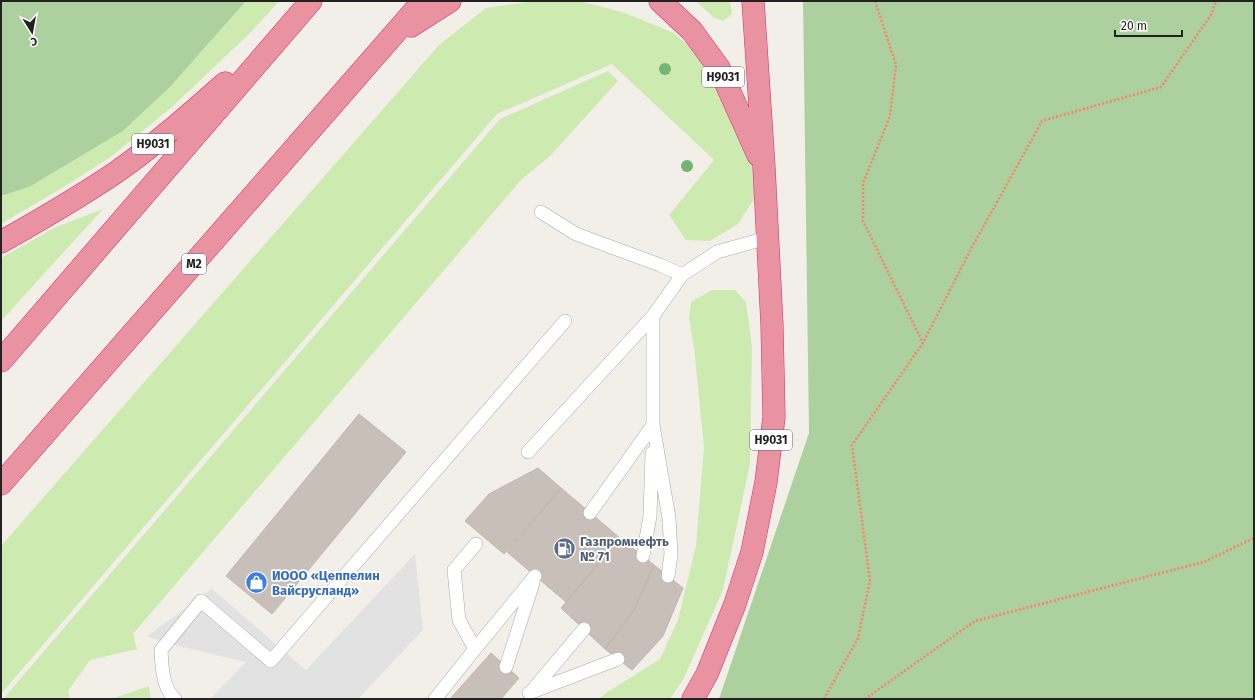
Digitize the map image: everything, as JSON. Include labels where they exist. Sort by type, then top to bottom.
[{"type":"highway","points":[[1,361],[311,1]]},
{"type":"highway","name":"М2","points":[[1,484],[423,1]]},
{"type":"highway","points":[[387,43],[450,1]]},
{"type":"highway","name":"Н9031","points":[[660,1],[692,31],[719,68],[764,167]]},
{"type":"highway","name":"Н9031","points":[[693,699],[708,674],[735,604],[752,552],[766,482],[774,417],[772,325],[764,167],[752,1]]},
{"type":"highway","name":"Н9031","points":[[1,242],[58,209],[116,172],[179,124],[290,24]]},
{"type":"lane","points":[[541,212],[576,234],[660,265],[682,275]]},
{"type":"lane","points":[[528,452],[653,316],[682,275],[717,252],[767,238]]},
{"type":"lane","points":[[643,556],[650,516],[653,425],[653,316]]},
{"type":"lane","points":[[175,699],[170,694],[162,670],[161,650],[201,601],[271,661],[565,321]]},
{"type":"lane","points":[[590,513],[653,425]]},
{"type":"lane","points":[[653,425],[669,518],[671,554],[668,576]]},
{"type":"lane","points":[[475,648],[459,620],[454,570],[476,544]]},
{"type":"lane","points":[[435,699],[535,576],[506,667]]},
{"type":"lane","points":[[527,696],[584,629]]},
{"type":"lane","points":[[527,696],[618,659]]},
{"type":"path","points":[[874,1],[896,65],[890,116],[863,183],[863,221],[923,343]]},
{"type":"path","points":[[824,699],[858,638],[870,581],[852,445],[923,343],[971,249],[1042,121],[1161,87],[1211,16],[1216,1]]},
{"type":"path","points":[[865,699],[975,620],[1204,562],[1254,538]]},
{"type":"green space","points":[[1,1],[246,1],[170,87],[123,131],[29,187],[1,196]]},
{"type":"green space","points":[[246,1],[279,1],[252,31],[172,107],[112,156],[67,185],[1,224],[1,196],[29,187],[123,131],[170,87]]},
{"type":"green space","points":[[535,1],[580,1],[625,13],[674,33],[721,74],[754,126],[758,193],[738,224],[710,241],[686,240],[669,215],[714,160],[612,64],[497,114],[1,694],[1,546],[439,45],[486,8]]},
{"type":"green space","points":[[696,1],[730,1],[732,14],[723,21],[713,17]]},
{"type":"green space","points":[[803,1],[1254,1],[1254,699],[719,699],[809,433]]},
{"type":"green space","points":[[608,71],[618,81],[550,156],[521,180],[133,634],[137,649],[90,660],[68,691],[70,699],[3,699],[500,119]]},
{"type":"green space","points":[[103,209],[1,321],[1,258],[56,227]]},
{"type":"green space","points":[[712,290],[735,290],[746,302],[752,346],[750,464],[723,590],[684,678],[670,699],[598,699],[660,659],[678,620],[696,545],[704,447],[694,347],[689,318],[691,302]]},
{"type":"green space","points":[[149,686],[151,699],[111,699]]},
{"type":"shaded area","points":[[415,554],[423,630],[358,699],[210,699],[246,662],[183,647],[147,636],[212,589],[306,670]]},
{"type":"building","points":[[359,414],[406,452],[272,614],[226,576]]},
{"type":"building","points":[[538,468],[561,488],[504,554],[465,521],[489,494]]},
{"type":"building","points":[[561,488],[620,538],[566,602],[507,552]]},
{"type":"building","points":[[620,538],[654,565],[634,610],[605,649],[561,608]]},
{"type":"building","points":[[654,565],[683,588],[663,636],[632,670],[605,649],[634,610]]},
{"type":"building","points":[[491,653],[519,678],[501,699],[450,699]]},
{"type":"place","name":"Газпромнефть № 71","points":[[565,548]]},
{"type":"place","name":"ИООО «Цеппелин Вайсрусланд»","points":[[256,582]]}]
